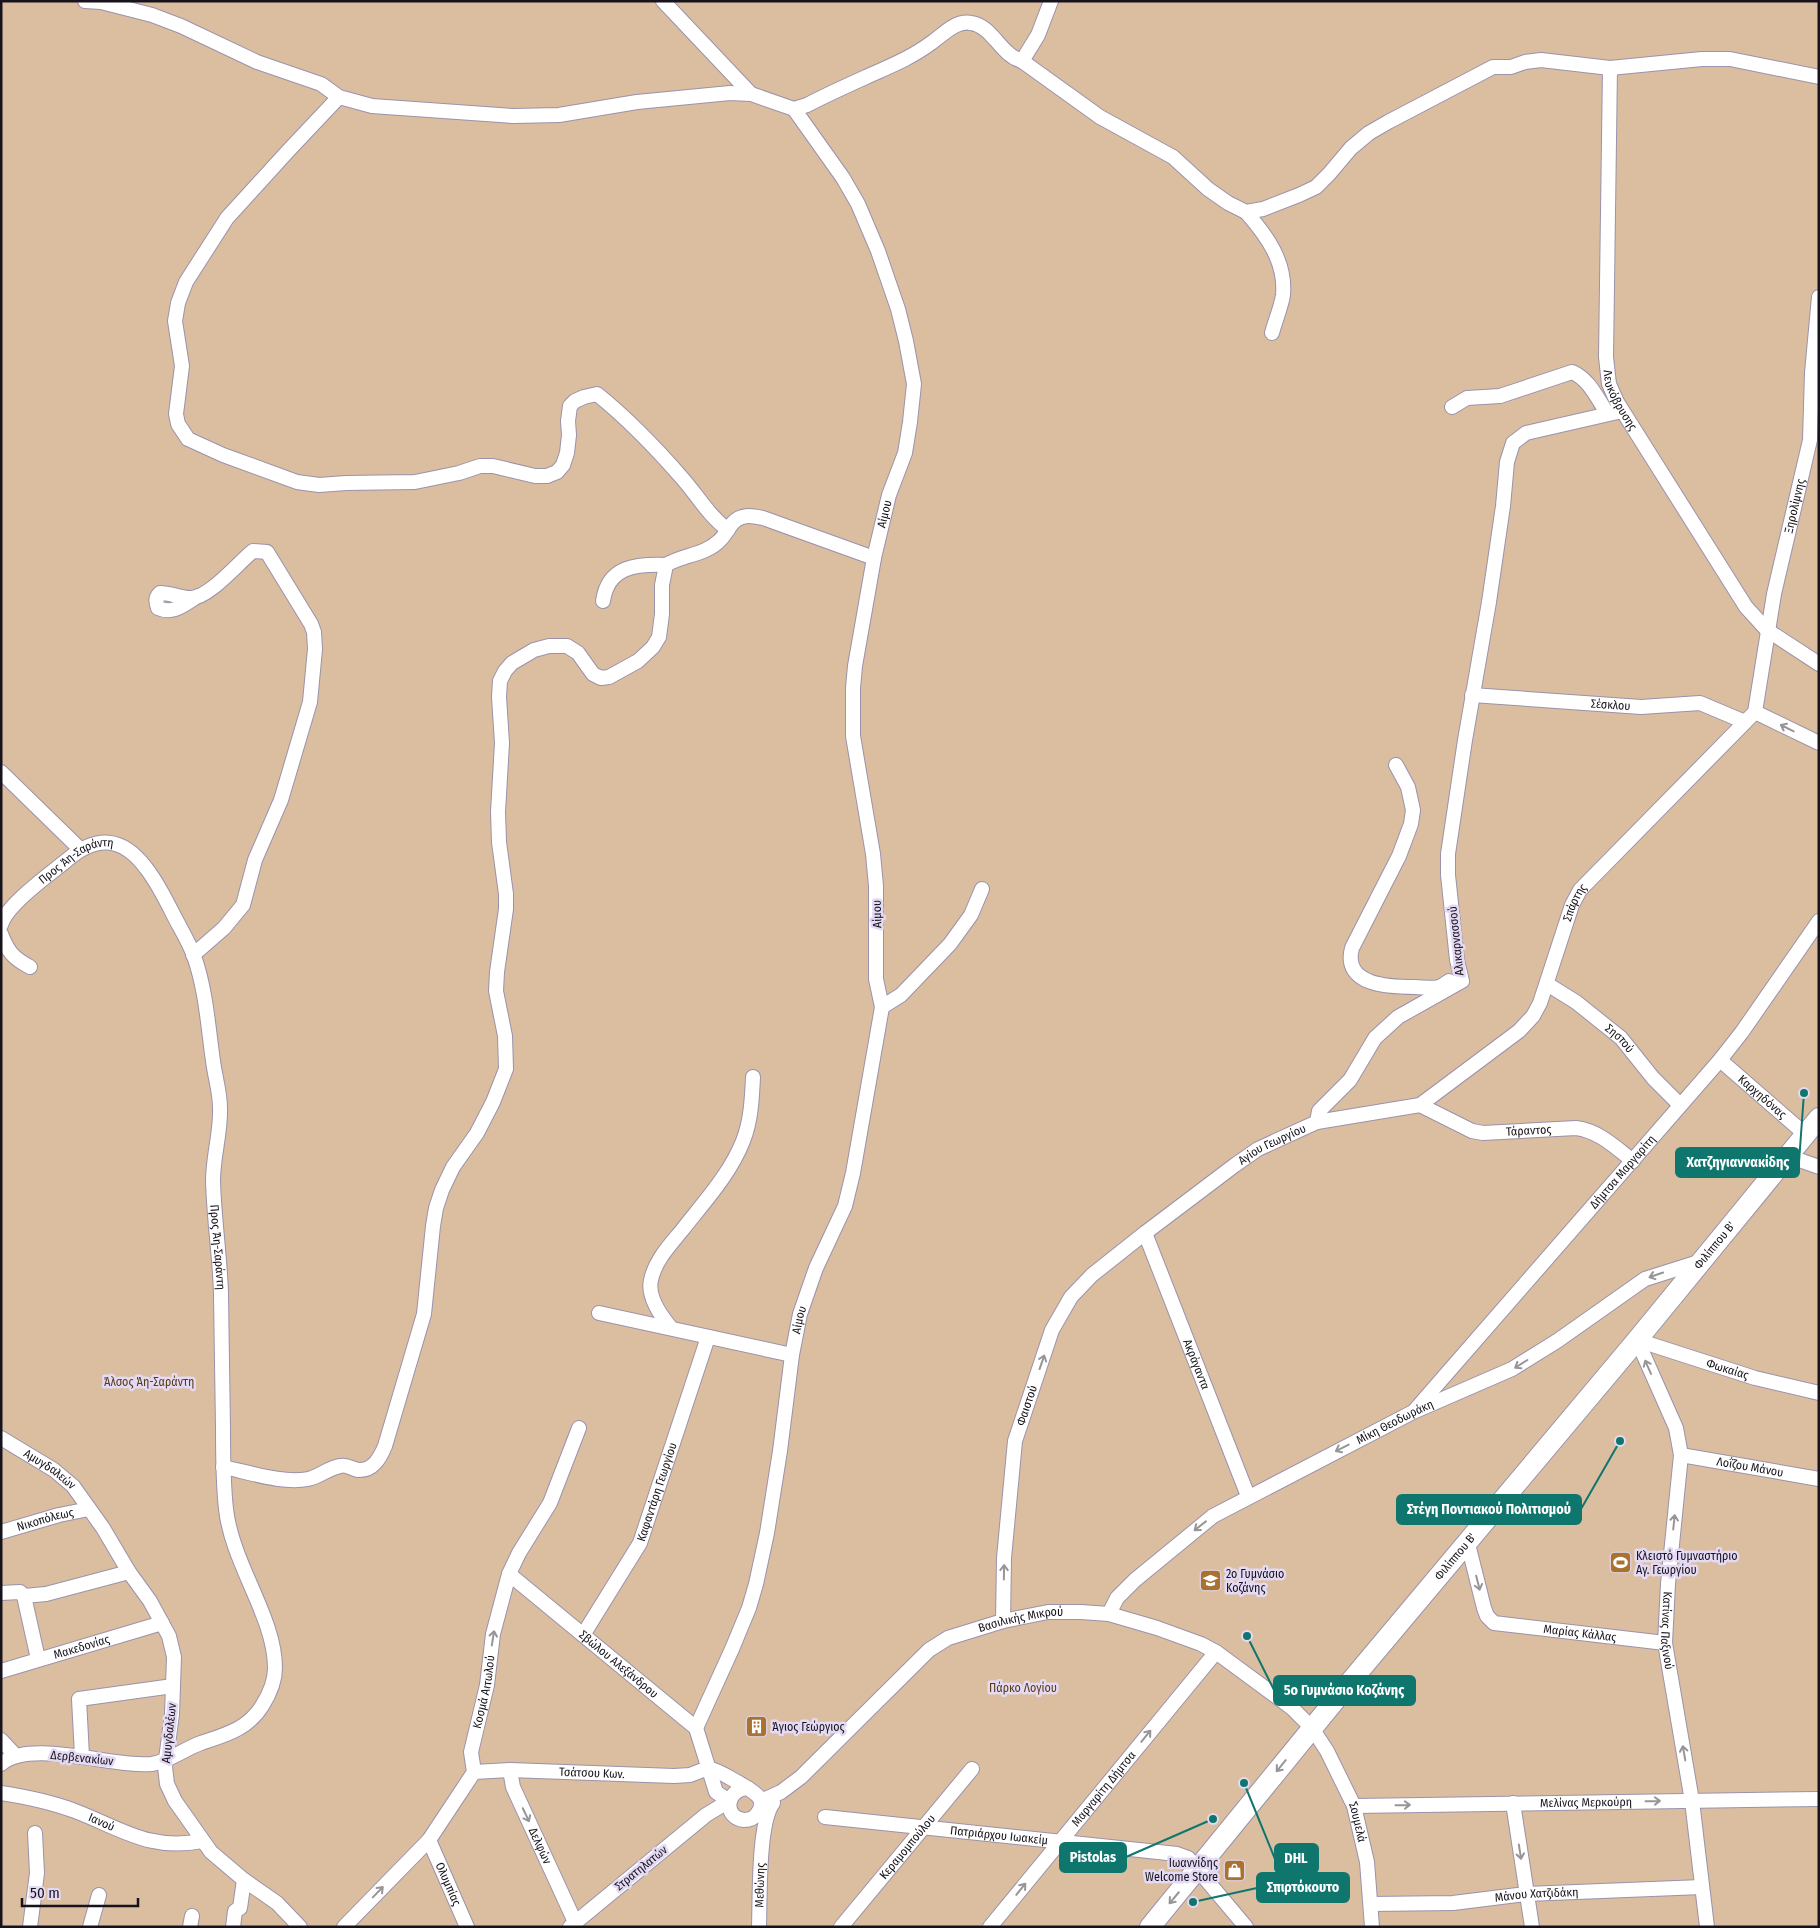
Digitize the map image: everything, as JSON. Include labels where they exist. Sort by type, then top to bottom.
[{"type":"main road","name":"Φιλίππου Β'","points":[[1150,1927],[1467,1540],[1703,1261],[1819,1118]]},
{"type":"street","points":[[85,1],[127,7],[167,20],[257,62],[321,84],[339,98],[372,106],[396,109],[513,116],[559,115],[637,102],[730,93],[751,94],[794,109],[807,105],[898,62],[930,44],[950,29],[959,24],[970,22],[982,27],[1012,58],[1022,61],[1100,117],[1173,157],[1208,189],[1228,203],[1246,212],[1260,227],[1274,249],[1282,273],[1283,297],[1272,333]]},
{"type":"street","points":[[663,1],[751,94]]},
{"type":"street","points":[[1022,61],[1038,35],[1051,1]]},
{"type":"street","points":[[1246,212],[1263,209],[1316,186],[1329,174],[1350,148],[1370,133],[1493,67],[1511,67],[1525,62],[1541,60],[1610,68],[1702,59],[1730,59],[1819,77]]},
{"type":"street","name":"Λευκόβρυσης","points":[[1610,68],[1606,357],[1609,384],[1622,411],[1746,606],[1767,630],[1819,664]]},
{"type":"street","points":[[339,98],[228,218],[186,282],[178,302],[175,321],[177,344],[182,366],[176,414],[178,424],[188,439],[223,455],[297,482],[319,485],[415,482],[459,473],[480,466],[493,466],[535,476],[547,476],[557,472],[563,465],[567,453],[570,406],[584,397],[598,394],[650,443],[683,479],[713,519],[728,530]]},
{"type":"street","name":"Αίμου","points":[[696,1728],[732,1649],[749,1608],[756,1584],[767,1533],[792,1355],[800,1314],[828,1238],[845,1206],[853,1173],[882,1007],[876,979],[878,920],[873,854],[855,746],[853,709],[855,666],[874,558],[889,495],[905,452],[914,384],[898,309],[878,251],[858,204],[843,178],[794,109]]},
{"type":"street","name":"Ξηρολίμνης","points":[[1755,712],[1767,630],[1810,440],[1819,297]]},
{"type":"street","points":[[1452,407],[1467,398],[1500,396],[1572,372],[1579,375],[1589,384],[1607,413]]},
{"type":"street","name":"Αλικαρνασσού","points":[[1317,1122],[1318,1111],[1350,1080],[1375,1038],[1398,1017],[1462,981],[1457,960],[1448,875],[1448,854],[1472,695],[1489,602],[1503,506],[1507,462],[1513,443],[1526,433],[1622,411]]},
{"type":"street","points":[[603,601],[608,583],[614,575],[630,568],[666,565],[703,551],[719,541],[736,520],[746,516],[762,518],[874,558]]},
{"type":"street","points":[[194,955],[224,928],[243,905],[255,860],[281,800],[306,719],[314,681],[315,649],[314,632],[311,624],[267,552],[253,551],[223,579],[198,596]]},
{"type":"street","points":[[224,1467],[293,1481],[310,1479],[343,1465],[358,1470],[367,1469],[380,1459],[386,1446],[424,1314],[436,1208],[453,1168],[490,1110],[506,1069],[505,1036],[496,991],[506,909],[498,812],[502,743],[499,697],[500,681],[512,663],[534,650],[549,646],[567,646],[578,653],[593,674],[601,678],[609,677],[638,661],[653,647],[659,637],[662,614],[662,585],[666,565]]},
{"type":"street","name":"Σέσκλου","points":[[1472,695],[1641,707],[1700,703],[1745,722]]},
{"type":"street","points":[[1755,712],[1819,744]]},
{"type":"street","name":"Σπάρτης","points":[[1420,1105],[1519,1031],[1533,1016],[1547,984],[1572,905],[1580,890],[1755,712]]},
{"type":"street","points":[[1396,765],[1408,787],[1414,810],[1411,824],[1399,856],[1352,948],[1349,958],[1353,970],[1374,984],[1387,987],[1438,987],[1461,975]]},
{"type":"street","points":[[1,772],[80,849]]},
{"type":"street","name":"Προς Άη-Σαράντη","points":[[1,925],[2,920],[16,903],[80,849],[94,842],[114,844],[126,848],[137,856],[152,875],[194,955],[204,993],[220,1107],[213,1178],[221,1290],[226,1510],[239,1560],[264,1620],[273,1651],[275,1672],[271,1691],[261,1709],[251,1720],[238,1729],[186,1750],[165,1761]]},
{"type":"street","points":[[882,1007],[901,996],[950,944],[971,915],[982,889]]},
{"type":"street","name":"Δήμτσα Μαργαρίτη","points":[[1413,1412],[1720,1060],[1742,1032],[1819,921]]},
{"type":"street","points":[[1,934],[7,949],[16,960],[30,967]]},
{"type":"street","name":"Σηστού","points":[[1547,984],[1576,1002],[1621,1038],[1653,1078],[1680,1105]]},
{"type":"street","name":"Καρχηδόνας","points":[[1720,1060],[1805,1134]]},
{"type":"street","points":[[671,1328],[662,1316],[652,1295],[650,1281],[662,1256],[722,1179],[744,1140],[750,1118],[753,1077]]},
{"type":"street","name":"Αγίου Γεωργίου","points":[[1145,1233],[1258,1149],[1317,1122],[1420,1105]]},
{"type":"street","name":"Τάραντος","points":[[1420,1105],[1472,1131],[1483,1133],[1569,1128],[1589,1130],[1633,1161]]},
{"type":"street","points":[[1788,1156],[1819,1167]]},
{"type":"street","name":"Ακράγαντα","points":[[1145,1233],[1248,1496]]},
{"type":"street","name":"Φαιστού","points":[[1003,1621],[1004,1558],[1015,1441],[1052,1330],[1062,1311],[1082,1284],[1145,1233]]},
{"type":"street","name":"Μίκη Θεοδωράκη","points":[[1109,1614],[1117,1598],[1135,1580],[1214,1516],[1248,1496],[1413,1412],[1512,1369],[1557,1341],[1645,1279],[1703,1261]]},
{"type":"street","points":[[599,1313],[792,1355]]},
{"type":"street","name":"Καφαντάρη Γεωργίου","points":[[583,1635],[640,1543],[708,1337]]},
{"type":"street","name":"Φωκαίας","points":[[1637,1340],[1755,1378],[1819,1393]]},
{"type":"street","name":"Κατίνας Παξινού","points":[[1637,1340],[1676,1428],[1680,1455],[1664,1643],[1692,1801],[1706,1927]]},
{"type":"street","name":"Κοσμά Αιτωλού","points":[[474,1772],[471,1752],[487,1685],[493,1634],[509,1574],[519,1553],[550,1503],[579,1428]]},
{"type":"street","name":"Αμυγδαλεών","points":[[1,1438],[65,1478],[89,1509]]},
{"type":"street","name":"Λοΐζου Μάνου","points":[[1680,1455],[1819,1479]]},
{"type":"street","name":"Νικοπόλεως","points":[[1,1532],[59,1515],[89,1509]]},
{"type":"street","name":"Αμυγδαλέων","points":[[89,1509],[103,1528],[170,1636],[174,1672],[165,1761],[168,1784],[175,1801],[202,1841],[220,1862],[277,1904],[300,1927]]},
{"type":"street","name":"Μαρίας Κάλλας","points":[[1467,1540],[1484,1608],[1494,1623],[1664,1643]]},
{"type":"street","points":[[24,1596],[46,1594],[130,1572]]},
{"type":"street","name":"Σβώλου Αλεξάνδρου","points":[[509,1574],[696,1728]]},
{"type":"street","points":[[1,1592],[20,1592],[24,1596],[38,1659]]},
{"type":"street","name":"Βασιλικής Μικρού","points":[[760,1801],[781,1792],[808,1771],[928,1650],[948,1638],[1003,1621],[1048,1612],[1109,1614],[1201,1644],[1216,1652],[1292,1708],[1312,1728]]},
{"type":"street","name":"Μακεδονίας","points":[[1,1671],[162,1623]]},
{"type":"street","name":"Μαργαρίτη Δήμτσα","points":[[990,1927],[1216,1652]]},
{"type":"street","points":[[82,1756],[79,1699],[173,1686]]},
{"type":"street","points":[[696,1728],[708,1768],[716,1792],[716,1804],[713,1810],[734,1815],[743,1820],[753,1818],[758,1813],[760,1801],[756,1793],[718,1770],[708,1768]]},
{"type":"street","name":"Σουμελά","points":[[1312,1728],[1327,1751],[1354,1806],[1367,1862],[1372,1927]]},
{"type":"street","points":[[1,1740],[16,1756]]},
{"type":"street","name":"Δερβενακίων","points":[[1,1764],[7,1759],[16,1756],[43,1754],[82,1756],[149,1764],[165,1761]]},
{"type":"street","name":"Τσάτσου Κων.","points":[[474,1772],[510,1770],[674,1776],[690,1775],[708,1768]]},
{"type":"street","name":"Κεραμομπούλου","points":[[842,1927],[972,1768]]},
{"type":"street","name":"Δελφών","points":[[510,1770],[513,1787],[573,1925]]},
{"type":"street","points":[[344,1927],[429,1840],[474,1772]]},
{"type":"street","points":[[734,1815],[729,1801],[731,1796],[738,1790],[748,1788]]},
{"type":"street","points":[[716,1792],[729,1801]]},
{"type":"street","name":"Μεθώνης","points":[[759,1927],[763,1842],[768,1811],[781,1792]]},
{"type":"street","name":"Ιανού","points":[[1,1793],[41,1800],[75,1811],[150,1842],[182,1845],[202,1841]]},
{"type":"street","name":"Μελίνας Μερκούρη","points":[[1354,1806],[1819,1799]]},
{"type":"street","name":"Στρατηλατών","points":[[573,1925],[713,1810],[729,1801]]},
{"type":"street","points":[[1513,1803],[1532,1927]]},
{"type":"street","name":"Πατριάρχου Ιωακείμ","points":[[825,1817],[1177,1854],[1188,1858],[1246,1927]]},
{"type":"street","points":[[748,1819],[756,1828],[763,1842]]},
{"type":"street","points":[[30,1927],[37,1874],[35,1833]]},
{"type":"street","name":"Ολυμπίας","points":[[429,1840],[467,1927]]},
{"type":"street","points":[[234,1927],[234,1911],[240,1908],[244,1880]]},
{"type":"street","name":"Μάνου Χατζιδάκη","points":[[1371,1904],[1453,1903],[1526,1894],[1702,1887]]},
{"type":"street","points":[[90,1927],[99,1894]]},
{"type":"green space","points":[[1,1],[1819,1],[1819,1927],[1,1927]]},
{"type":"place","name":"Χατζηγιαννακίδης","points":[[1804,1093]]},
{"type":"place","name":"Στέγη Ποντιακού Πολιτισμού","points":[[1620,1441]]},
{"type":"place","name":"Κλειστό Γυμναστήριο Αγ. Γεωργίου","points":[[1620,1563]]},
{"type":"place","name":"2o Γυμνάσιο Κοζάνης","points":[[1210,1581]]},
{"type":"place","name":"5o Γυμνάσιο Κοζάνης","points":[[1247,1636]]},
{"type":"place","name":"Άγιος Γεώργιος","points":[[756,1727]]},
{"type":"place","name":"DHL","points":[[1244,1783]]},
{"type":"place","name":"Pistolas","points":[[1213,1819]]},
{"type":"place","name":"Ιωαννίδης Welcome Store","points":[[1234,1870]]},
{"type":"place","name":"Σπιρτόκουτο","points":[[1193,1902]]},
{"type":"park label","name":"Άλσος Άη-Σαράντη","points":[[149,1382]]},
{"type":"park label","name":"Πάρκο Λογίου","points":[[1023,1688]]}]
